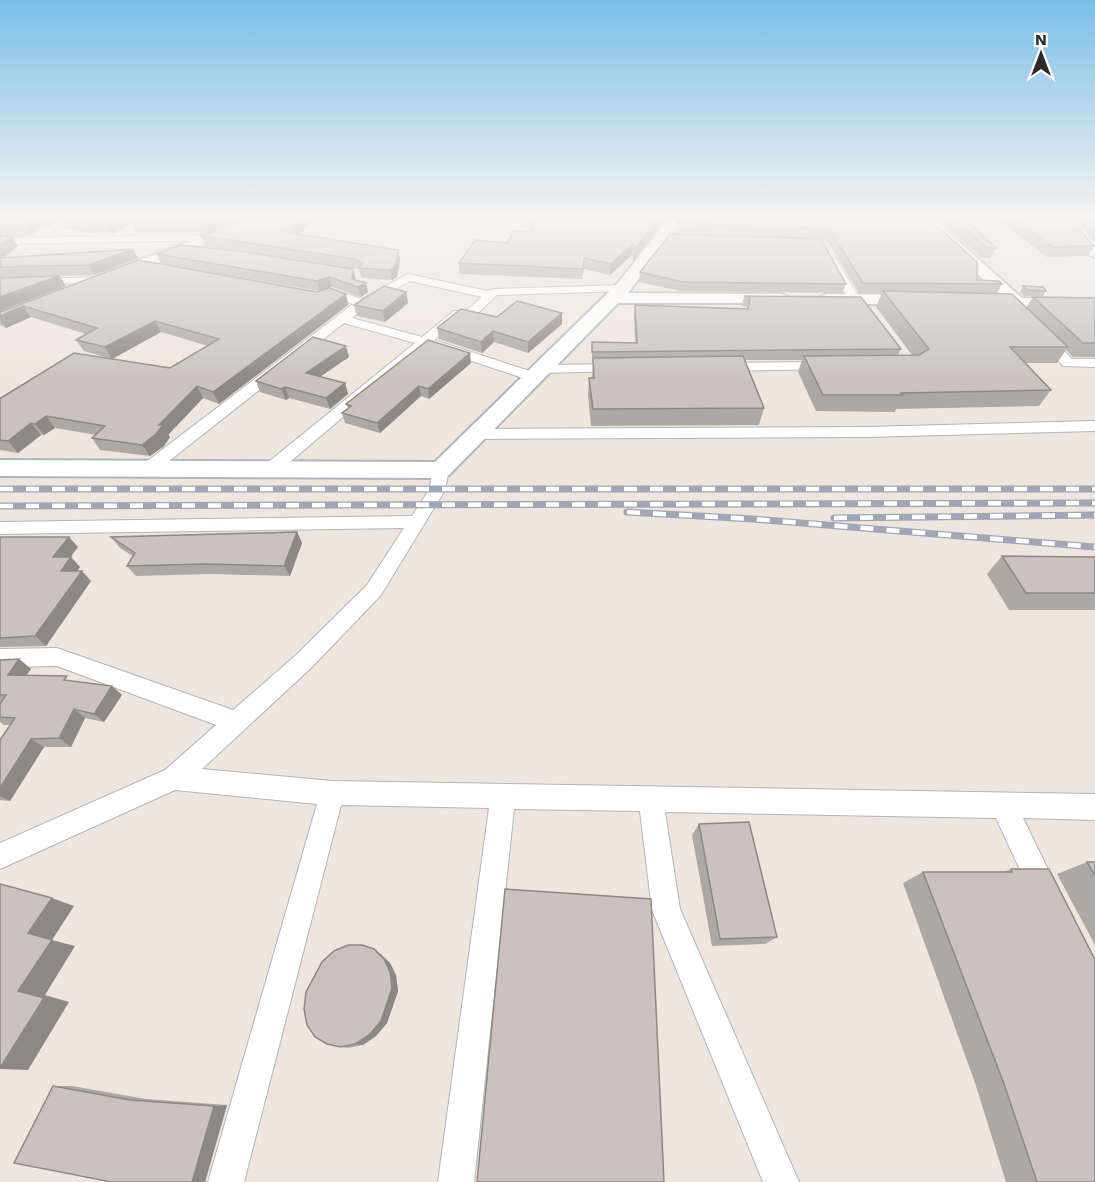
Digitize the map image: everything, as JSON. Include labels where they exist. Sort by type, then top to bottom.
[{"type":"street","points":[[57,297],[123,271]]},
{"type":"street","points":[[0,856],[174,778],[303,662],[374,590],[437,490],[441,470],[638,271]]},
{"type":"street","points":[[840,271],[858,299],[875,318]]},
{"type":"street","points":[[977,271],[1014,308]]},
{"type":"street","points":[[148,469],[362,303],[408,276],[490,295]]},
{"type":"street","points":[[0,283],[100,280]]},
{"type":"street","points":[[310,295],[321,297],[331,292],[362,303]]},
{"type":"street","points":[[272,468],[423,341],[458,314],[469,315],[494,292],[933,301]]},
{"type":"street","points":[[969,302],[1014,308],[1095,305]]},
{"type":"street","points":[[342,319],[538,373],[626,368]]},
{"type":"street","points":[[1036,333],[1068,363],[1095,363]]},
{"type":"street","points":[[709,367],[840,365]]},
{"type":"street","points":[[477,434],[867,432],[1095,426]]},
{"type":"street","points":[[0,468],[441,470]]},
{"type":"street","points":[[0,528],[417,522]]},
{"type":"street","points":[[0,658],[57,657],[237,722]]},
{"type":"street","points":[[174,778],[332,793],[1095,807]]},
{"type":"street","points":[[226,1182],[332,793]]},
{"type":"street","points":[[456,1182],[503,796]]},
{"type":"street","points":[[651,798],[666,910],[781,1182]]},
{"type":"street","points":[[1003,805],[1054,910]]},
{"type":"building","points":[[108,271],[200,271],[317,292],[329,288],[346,294],[213,392],[197,386],[159,425],[163,425],[156,434],[142,445],[92,438],[105,426],[46,416],[35,424],[31,423],[8,441],[0,440],[0,398],[74,353],[170,368],[219,339],[155,321],[105,347],[76,340],[97,328],[23,306],[0,316],[0,312]]},
{"type":"building","points":[[259,271],[353,271],[352,279],[366,283],[358,287],[329,277],[317,281]]},
{"type":"building","points":[[839,271],[846,284],[682,282],[640,272]]},
{"type":"building","points":[[856,271],[977,271],[977,280],[999,281],[1002,284],[863,283]]},
{"type":"building","points":[[59,276],[0,297],[0,278]]},
{"type":"building","points":[[384,286],[406,292],[383,311],[354,305]]},
{"type":"building","points":[[1023,286],[1043,287],[1046,291],[1027,290]]},
{"type":"building","points":[[883,291],[1012,294],[1068,347],[1010,347],[1051,390],[823,395],[804,356],[919,355],[929,349]]},
{"type":"building","points":[[744,296],[861,297],[901,349],[592,352],[592,342],[637,343],[635,305],[748,309],[750,298]]},
{"type":"building","points":[[1033,297],[1095,298],[1095,343],[1083,343]]},
{"type":"building","points":[[517,301],[562,313],[528,342],[493,331],[481,342],[437,328],[461,309],[497,317]]},
{"type":"building","points":[[313,337],[346,346],[306,373],[345,383],[326,398],[285,387],[281,389],[256,381]]},
{"type":"building","points":[[428,340],[470,353],[428,389],[419,386],[377,423],[342,413],[351,406],[346,404]]},
{"type":"building","points":[[743,356],[764,408],[593,409],[589,378],[594,378],[593,358]]},
{"type":"building","points":[[297,532],[284,566],[204,564],[127,566],[135,553],[111,537]]},
{"type":"building","points":[[0,537],[69,537],[53,557],[71,557],[61,571],[82,571],[35,636],[0,638]]},
{"type":"building","points":[[1002,556],[1095,557],[1095,593],[1026,593]]},
{"type":"building","points":[[19,659],[8,675],[67,676],[64,680],[112,686],[94,714],[74,709],[59,738],[31,739],[0,788],[0,740],[15,718],[0,717],[0,704],[6,695],[0,695],[0,660]]},
{"type":"building","points":[[749,822],[777,937],[720,939],[699,824]]},
{"type":"building","points":[[1087,862],[1095,862],[1095,876]]},
{"type":"building","points":[[1011,869],[1049,869],[1095,960],[1095,1182],[1037,1182],[1004,1084],[923,872],[1012,872]]},
{"type":"building","points":[[0,884],[52,898],[28,933],[52,940],[18,991],[44,998],[0,1068]]},
{"type":"building","points":[[505,889],[651,899],[664,1182],[477,1182]]},
{"type":"building","points":[[348,945],[362,945],[374,949],[384,959],[390,972],[392,988],[381,1021],[370,1034],[355,1044],[341,1047],[327,1044],[315,1037],[307,1025],[304,1009],[306,992],[322,962],[334,951]]},
{"type":"building","points":[[53,1086],[130,1100],[214,1106],[192,1182],[107,1182],[14,1163]]},
{"type":"railway","points":[[0,489],[1095,489]]},
{"type":"railway","points":[[0,506],[1095,503]]},
{"type":"railway","points":[[627,512],[753,519],[1095,547]]},
{"type":"railway","points":[[834,518],[1095,515]]}]
